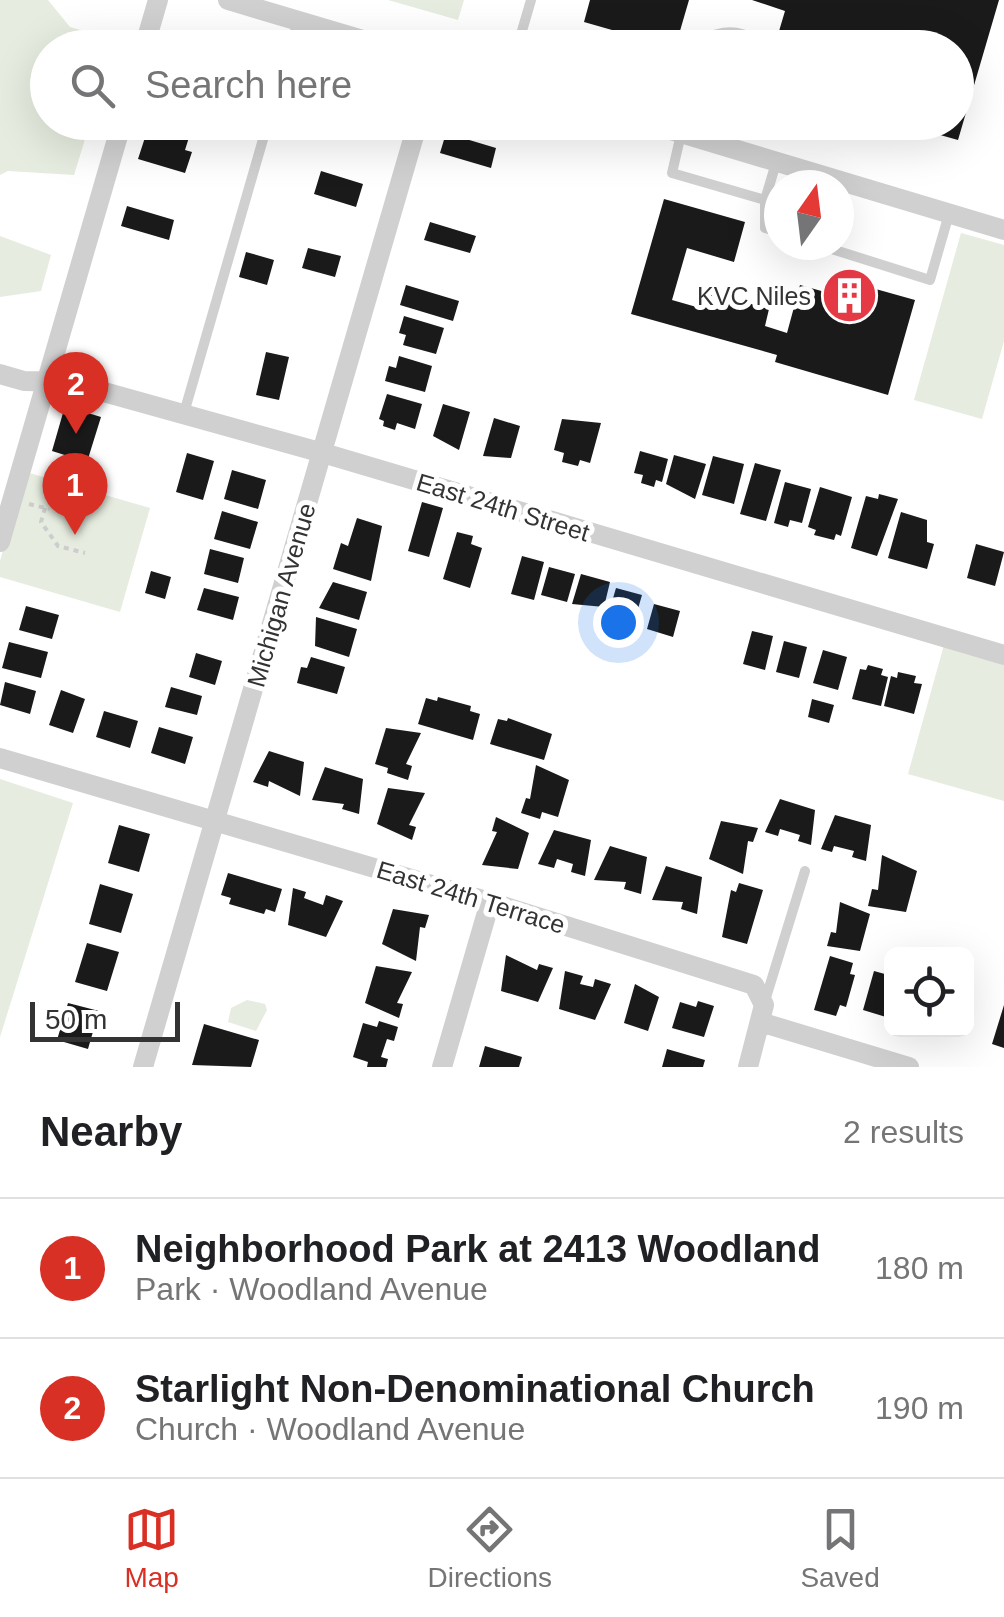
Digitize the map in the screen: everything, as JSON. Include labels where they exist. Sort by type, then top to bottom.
[{"type":"street","points":[[149,30],[158,0]]},
{"type":"street","points":[[228,0],[331,30]]},
{"type":"street","points":[[0,542],[117,140]]},
{"type":"street","name":"Michigan Avenue","points":[[143,1067],[413,140]]},
{"type":"street","points":[[709,140],[1004,230]]},
{"type":"street","name":"East 24th Street","points":[[0,374],[68,382],[184,414],[1004,655]]},
{"type":"street","name":"East 24th Terrace","points":[[0,758],[490,902],[754,986],[762,1013],[908,1067]]},
{"type":"street","points":[[442,1067],[490,902]]},
{"type":"street","points":[[748,1067],[762,1013]]},
{"type":"lane","points":[[523,30],[532,0]]},
{"type":"lane","points":[[295,30],[298,20]]},
{"type":"lane","points":[[184,414],[263,140]]},
{"type":"lane","points":[[674,140],[672,173],[764,200]]},
{"type":"lane","points":[[774,170],[776,162]]},
{"type":"lane","points":[[854,256],[930,280],[949,213]]},
{"type":"lane","points":[[762,1013],[805,871]]},
{"type":"path","points":[[23,502],[47,509],[41,522],[58,546],[84,553]]},
{"type":"shaded area","points":[[0,0],[48,0],[70,27],[80,30],[30,30],[30,140],[85,140],[74,175],[8,171],[0,175]]},
{"type":"shaded area","points":[[388,0],[464,0],[458,20]]},
{"type":"shaded area","points":[[961,233],[1004,245],[1004,341],[982,419],[914,400]]},
{"type":"shaded area","points":[[0,236],[51,255],[41,291],[0,297]]},
{"type":"shaded area","points":[[26,472],[150,508],[120,612],[0,577],[0,561]]},
{"type":"shaded area","points":[[944,645],[1004,662],[1004,801],[908,774]]},
{"type":"shaded area","points":[[0,779],[73,803],[0,1037]]},
{"type":"shaded area","points":[[247,1000],[265,1004],[267,1010],[256,1031],[228,1022],[231,1008]]},
{"type":"building","points":[[590,0],[689,0],[680,30],[612,30],[584,22]]},
{"type":"building","points":[[752,0],[999,0],[974,85],[974,30],[779,30],[785,11]]},
{"type":"building","points":[[144,140],[188,140],[185,150],[192,152],[185,173],[138,159]]},
{"type":"building","points":[[444,140],[469,140],[496,148],[491,168],[440,153]]},
{"type":"building","points":[[321,171],[363,184],[356,207],[314,194]]},
{"type":"building","name":"KVC Niles","points":[[664,199],[745,222],[734,262],[687,248],[672,300],[700,308],[705,291],[769,309],[765,326],[787,333],[800,285],[825,292],[827,283],[863,293],[865,286],[915,300],[888,395],[775,362],[777,355],[631,314]]},
{"type":"building","points":[[127,206],[174,220],[169,240],[121,226]]},
{"type":"building","points":[[430,222],[476,236],[470,253],[424,240]]},
{"type":"building","points":[[308,248],[341,256],[335,277],[302,268]]},
{"type":"building","points":[[246,252],[274,260],[267,285],[239,277]]},
{"type":"building","points":[[406,285],[459,301],[453,321],[400,305]]},
{"type":"building","points":[[404,316],[444,328],[436,354],[403,345],[406,335],[399,333]]},
{"type":"building","points":[[266,352],[289,357],[279,400],[256,395]]},
{"type":"building","points":[[399,356],[432,366],[425,392],[385,381],[389,366],[396,368]]},
{"type":"building","points":[[387,394],[422,404],[415,429],[397,423],[395,430],[383,426],[384,421],[379,419]]},
{"type":"building","points":[[443,404],[470,412],[459,450],[433,436]]},
{"type":"building","points":[[65,406],[101,417],[87,462],[52,451]]},
{"type":"building","points":[[494,418],[520,426],[511,458],[483,456]]},
{"type":"building","points":[[562,419],[601,423],[590,463],[580,460],[578,466],[562,462],[564,453],[554,450]]},
{"type":"building","points":[[640,451],[668,459],[662,482],[656,480],[654,487],[641,483],[643,475],[634,473]]},
{"type":"building","points":[[187,453],[214,461],[203,500],[176,492]]},
{"type":"building","points":[[674,455],[706,464],[695,499],[666,484]]},
{"type":"building","points":[[713,456],[744,464],[734,504],[702,495]]},
{"type":"building","points":[[755,463],[781,470],[766,521],[740,514]]},
{"type":"building","points":[[232,470],[266,480],[258,509],[224,499]]},
{"type":"building","points":[[785,482],[811,489],[802,523],[790,520],[788,527],[774,523]]},
{"type":"building","points":[[820,487],[852,497],[841,536],[836,534],[834,540],[814,535],[816,530],[808,527]]},
{"type":"building","points":[[879,494],[898,499],[877,556],[851,548],[866,496],[878,499]]},
{"type":"building","points":[[422,502],[443,508],[429,557],[408,551]]},
{"type":"building","points":[[222,511],[258,522],[250,549],[214,539]]},
{"type":"building","points":[[901,512],[927,520],[927,542],[934,544],[927,569],[888,558]]},
{"type":"building","points":[[357,518],[382,526],[371,581],[333,569],[341,543],[348,546]]},
{"type":"building","points":[[457,532],[473,536],[471,544],[482,548],[470,588],[443,579]]},
{"type":"building","points":[[976,544],[1004,552],[995,586],[967,578]]},
{"type":"building","points":[[210,549],[244,558],[238,583],[204,574]]},
{"type":"building","points":[[522,556],[544,562],[534,600],[511,594]]},
{"type":"building","points":[[549,567],[575,574],[567,602],[541,595]]},
{"type":"building","points":[[151,571],[171,577],[165,599],[145,593]]},
{"type":"building","points":[[581,574],[610,582],[604,607],[572,604]]},
{"type":"building","points":[[333,582],[367,592],[359,620],[319,608]]},
{"type":"building","points":[[204,588],[239,597],[233,620],[197,610]]},
{"type":"building","points":[[616,588],[642,595],[635,619],[609,612]]},
{"type":"building","points":[[654,604],[680,611],[673,637],[647,629]]},
{"type":"building","points":[[26,606],[59,615],[52,639],[19,630]]},
{"type":"building","points":[[316,617],[357,629],[349,657],[315,646]]},
{"type":"building","points":[[752,631],[773,636],[765,670],[743,664]]},
{"type":"building","points":[[784,641],[807,647],[799,678],[776,672]]},
{"type":"building","points":[[9,642],[48,652],[41,678],[2,668]]},
{"type":"building","points":[[823,650],[847,657],[838,690],[813,683]]},
{"type":"building","points":[[196,653],[222,661],[215,685],[189,677]]},
{"type":"building","points":[[311,657],[345,667],[337,694],[297,683],[301,667],[307,668]]},
{"type":"building","points":[[868,665],[883,669],[881,675],[888,677],[881,706],[852,699],[860,669],[866,670]]},
{"type":"building","points":[[898,672],[916,676],[914,683],[922,684],[914,714],[884,706],[891,676],[897,678]]},
{"type":"building","points":[[5,682],[36,691],[30,714],[0,705]]},
{"type":"building","points":[[171,687],[202,696],[197,715],[165,707]]},
{"type":"building","points":[[61,690],[85,699],[73,733],[49,725]]},
{"type":"building","points":[[438,697],[471,706],[470,711],[480,714],[473,740],[418,724],[426,698],[437,701]]},
{"type":"building","points":[[812,699],[834,705],[829,723],[808,717]]},
{"type":"building","points":[[104,711],[138,721],[130,748],[96,737]]},
{"type":"building","points":[[508,718],[552,734],[544,760],[490,744],[498,719]]},
{"type":"building","points":[[159,727],[193,737],[185,764],[151,753]]},
{"type":"building","points":[[386,728],[421,733],[406,764],[412,766],[408,780],[375,764]]},
{"type":"building","points":[[269,751],[304,762],[300,796],[269,781],[268,787],[253,782]]},
{"type":"building","points":[[536,765],[569,780],[558,817],[542,812],[540,819],[521,813],[526,798],[530,799]]},
{"type":"building","points":[[325,767],[363,779],[359,814],[342,809],[344,804],[312,800]]},
{"type":"building","points":[[388,788],[425,793],[409,825],[416,827],[412,840],[377,824]]},
{"type":"building","points":[[780,799],[815,810],[811,845],[798,841],[800,835],[780,829],[778,836],[765,832]]},
{"type":"building","points":[[835,815],[871,825],[866,861],[852,857],[854,851],[834,846],[832,852],[821,849]]},
{"type":"building","points":[[496,817],[529,833],[518,869],[482,865],[497,832],[492,831]]},
{"type":"building","points":[[721,821],[758,828],[753,842],[748,841],[743,874],[709,859]]},
{"type":"building","points":[[119,825],[150,834],[139,872],[108,863]]},
{"type":"building","points":[[554,830],[591,840],[585,876],[571,872],[573,864],[557,859],[554,868],[538,864]]},
{"type":"building","points":[[610,846],[647,857],[641,894],[624,889],[626,882],[594,880]]},
{"type":"building","points":[[882,855],[917,871],[906,912],[868,906],[872,889],[878,890]]},
{"type":"building","points":[[666,866],[702,877],[697,914],[681,909],[683,902],[652,900]]},
{"type":"building","points":[[228,873],[282,889],[275,912],[266,909],[264,914],[229,904],[231,898],[221,895]]},
{"type":"building","points":[[739,883],[763,890],[747,944],[722,937],[731,890],[736,892]]},
{"type":"building","points":[[100,884],[133,894],[121,933],[89,924]]},
{"type":"building","points":[[293,888],[306,892],[304,898],[323,905],[326,895],[343,901],[326,937],[288,925]]},
{"type":"building","points":[[840,902],[870,914],[860,951],[827,946],[831,932],[836,933]]},
{"type":"building","points":[[393,909],[429,915],[425,928],[420,927],[416,961],[382,944]]},
{"type":"building","points":[[87,943],[119,952],[107,991],[75,982]]},
{"type":"building","points":[[506,955],[537,970],[539,964],[553,968],[538,1002],[501,991]]},
{"type":"building","points":[[830,956],[853,963],[850,974],[855,975],[846,1007],[840,1005],[836,1016],[814,1010]]},
{"type":"building","points":[[376,966],[412,972],[397,1003],[403,1004],[399,1018],[365,1003]]},
{"type":"building","points":[[565,971],[583,976],[580,984],[593,987],[595,979],[611,984],[595,1020],[559,1009]]},
{"type":"building","points":[[874,971],[884,974],[884,1016],[863,1010]]},
{"type":"building","points":[[635,984],[659,997],[648,1031],[624,1023]]},
{"type":"building","points":[[698,1001],[714,1006],[704,1037],[672,1028],[680,1002],[696,1007]]},
{"type":"building","points":[[68,1003],[99,1011],[88,1049],[57,1040]]},
{"type":"building","points":[[1004,1005],[1004,1048],[992,1044]]},
{"type":"building","points":[[379,1021],[398,1027],[394,1041],[387,1039],[381,1057],[388,1059],[386,1067],[367,1067],[368,1062],[353,1057],[363,1023],[377,1027]]},
{"type":"building","points":[[204,1024],[259,1040],[251,1067],[192,1065]]},
{"type":"building","points":[[485,1046],[522,1057],[519,1067],[479,1067]]},
{"type":"building","points":[[667,1049],[705,1060],[703,1067],[662,1067]]},
{"type":"place","name":"KVC Niles","points":[[850,296]]},
{"type":"place","name":"Starlight Non-Denominational Church","points":[[76,434]]},
{"type":"place","name":"Neighborhood Park at 2413 Woodland","points":[[75,535]]}]
